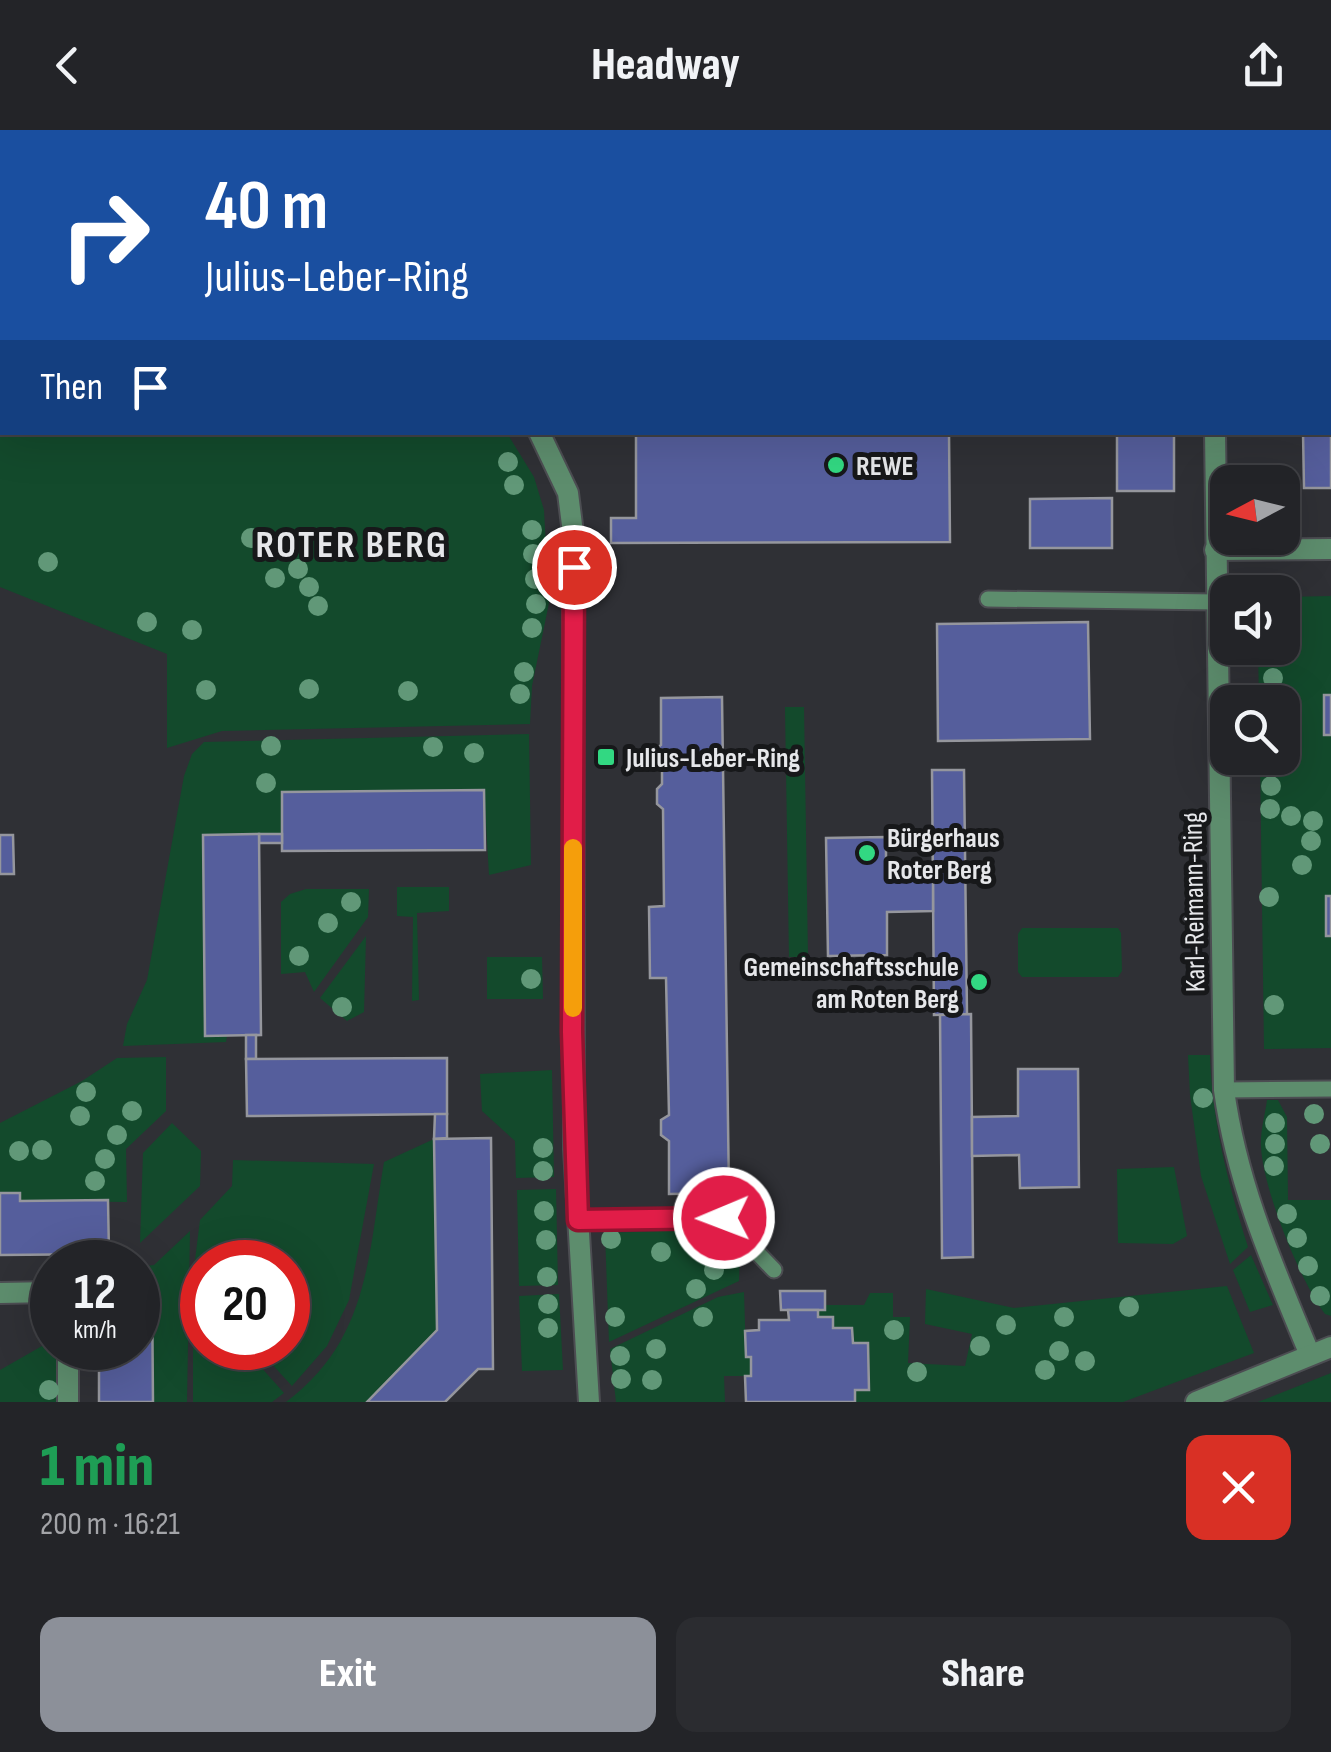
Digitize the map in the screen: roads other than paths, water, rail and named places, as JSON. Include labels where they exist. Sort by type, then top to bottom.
[{"type":"street","points":[[539,435],[568,494],[573,533],[572,1032],[589,1402]]},
{"type":"street","name":"Karl-Reimann-Ring","points":[[1214,435],[1214,465]]},
{"type":"street","points":[[1300,549],[1331,549]]},
{"type":"street","name":"Karl-Reimann-Ring","points":[[1217,665],[1224,1090],[1240,1176],[1310,1355]]},
{"type":"street","points":[[0,1293],[30,1292]]},
{"type":"street","points":[[1196,1402],[1331,1347]]},
{"type":"street","points":[[68,1370],[68,1402]]},
{"type":"lane","points":[[988,599],[1210,602]]},
{"type":"lane","points":[[1224,1090],[1331,1089]]},
{"type":"lane","points":[[578,1220],[724,1218],[774,1270]]},
{"type":"place","name":"REWE","points":[[836,465]]},
{"type":"place","name":"Julius-Leber-Ring","points":[[606,757]]},
{"type":"place","name":"Bürgerhaus Roter Berg","points":[[867,853]]},
{"type":"place","name":"Gemeinschaftsschule am Roten Berg","points":[[979,982]]},
{"type":"district","name":"ROTER BERG","points":[[352,544]]}]
